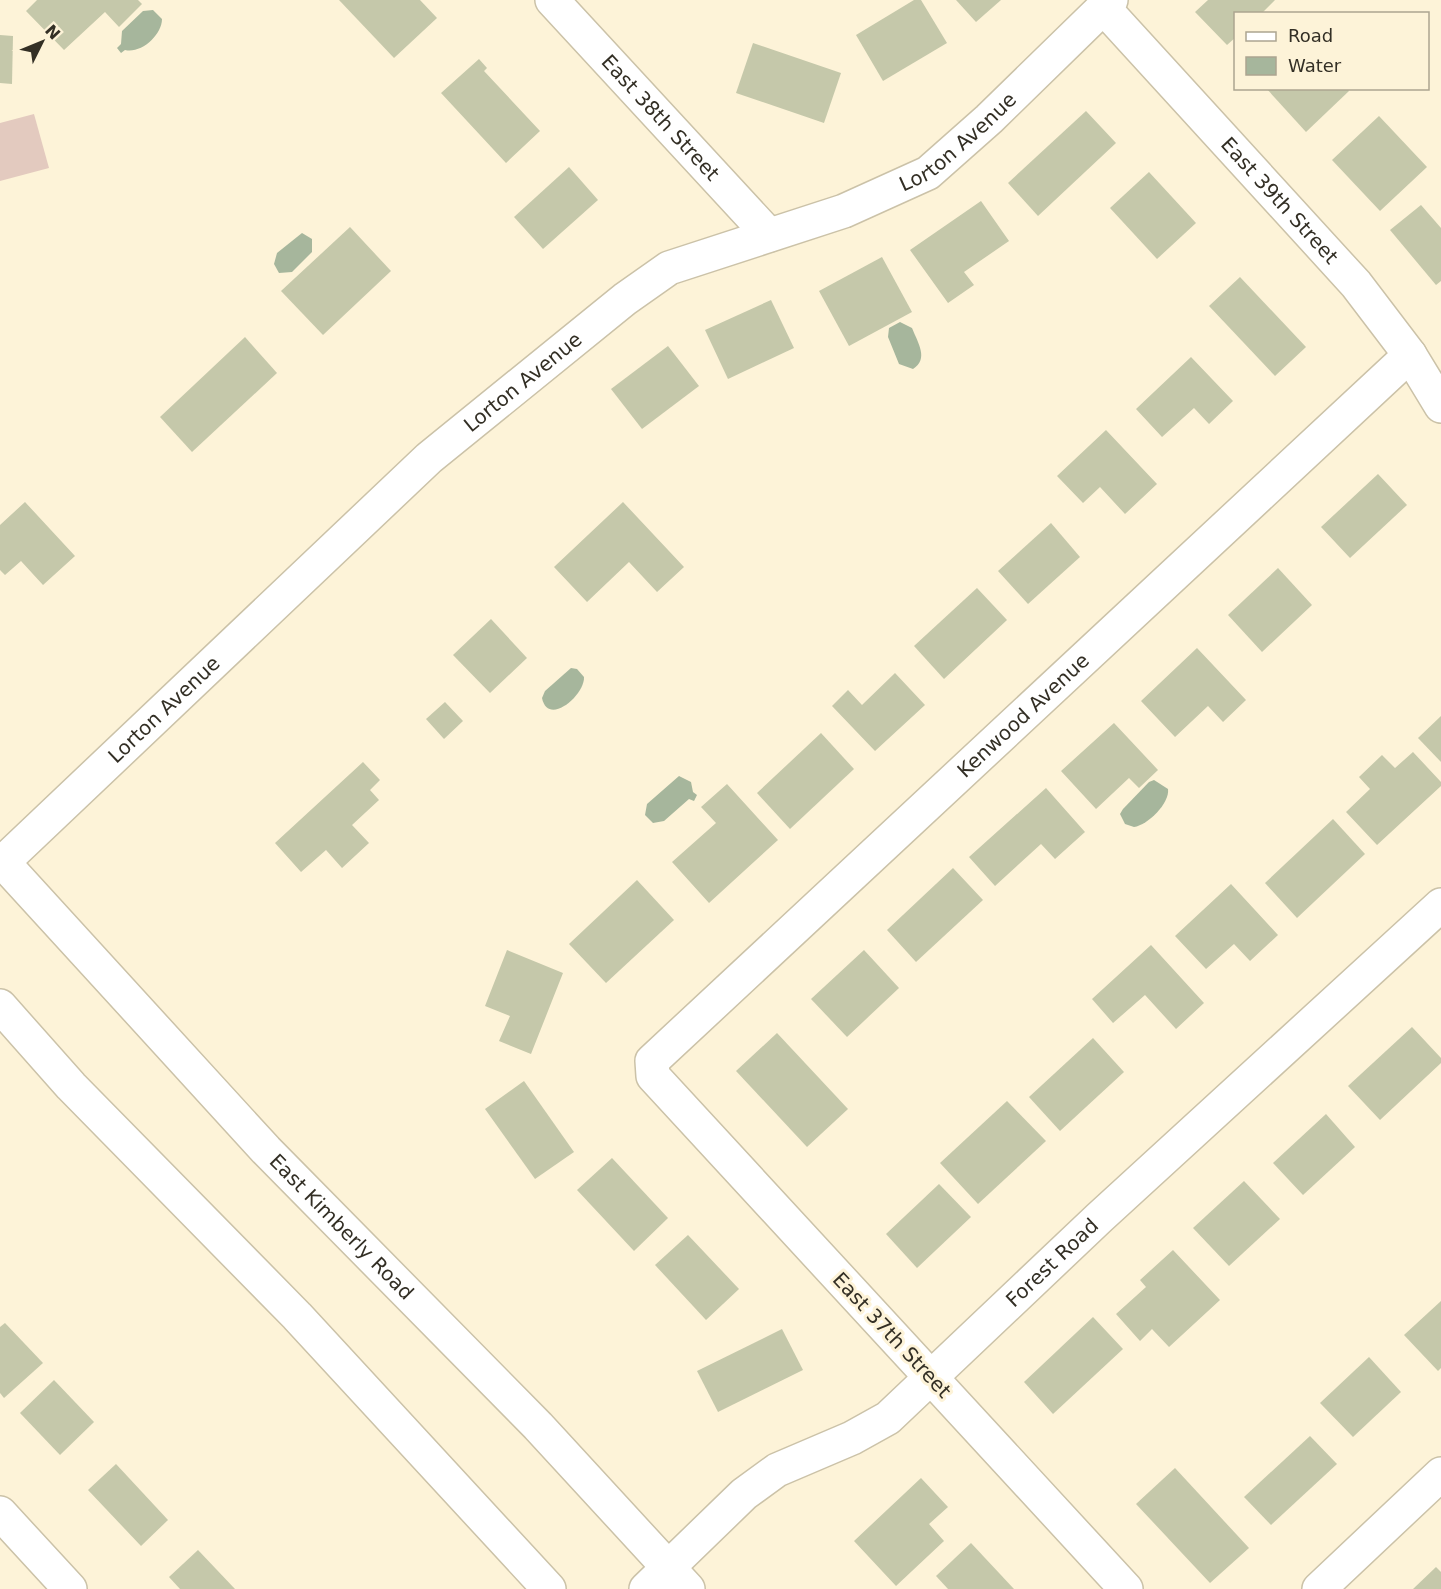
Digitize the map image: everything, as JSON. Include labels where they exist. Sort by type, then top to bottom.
[{"type":"street","name":"East 38th Street","points":[[552,0],[769,235]]},
{"type":"street","name":"Lorton Avenue","points":[[1,862],[439,450],[625,299],[669,268],[844,211],[928,173],[989,119],[1107,4]]},
{"type":"street","name":"East 39th Street","points":[[1107,4],[1356,284],[1410,355],[1441,406]]},
{"type":"street","name":"Kenwood Avenue","points":[[658,1082],[653,1076],[652,1061],[1410,355]]},
{"type":"street","name":"East Kimberly Road","points":[[1,862],[266,1150],[538,1426],[667,1581]]},
{"type":"street","name":"Forest Road","points":[[667,1581],[744,1494],[760,1482],[777,1470],[852,1438],[888,1418],[1099,1218],[1441,905]]},
{"type":"street","points":[[0,1006],[71,1086],[297,1316],[549,1589]]},
{"type":"street","name":"East 37th Street","points":[[658,1082],[1126,1589]]},
{"type":"street","points":[[1319,1589],[1441,1474]]},
{"type":"street","points":[[0,1513],[58,1585]]},
{"type":"shaded area","points":[[34,114],[49,168],[0,181],[0,123]]},
{"type":"water","points":[[153,10],[162,19],[155,37],[138,49],[125,50],[121,53],[117,48],[121,44],[122,31],[143,11]]},
{"type":"water","points":[[302,233],[312,239],[312,252],[292,272],[279,273],[274,264],[277,253]]},
{"type":"water","points":[[900,322],[912,328],[921,350],[918,365],[913,369],[899,364],[888,337],[889,328]]},
{"type":"water","points":[[571,668],[577,669],[584,677],[583,684],[579,692],[566,705],[558,709],[551,709],[546,706],[542,698],[545,691]]},
{"type":"water","points":[[679,776],[691,782],[693,792],[697,795],[694,801],[689,799],[664,821],[653,823],[645,815],[647,804]]},
{"type":"water","points":[[1154,780],[1168,789],[1166,801],[1146,822],[1134,827],[1125,824],[1120,814],[1123,809],[1149,782]]},
{"type":"building","points":[[37,0],[138,0],[142,4],[119,27],[105,12],[64,50],[26,11]]},
{"type":"building","points":[[339,0],[420,0],[437,18],[394,58]]},
{"type":"building","points":[[914,0],[921,0],[947,43],[883,81],[856,35]]},
{"type":"building","points":[[956,0],[1001,0],[976,22]]},
{"type":"building","points":[[1208,0],[1275,0],[1263,12],[1234,12],[1234,39],[1227,45],[1195,12]]},
{"type":"building","points":[[0,35],[13,36],[12,84],[0,83]]},
{"type":"building","points":[[753,43],[841,73],[824,123],[736,93]]},
{"type":"building","points":[[479,59],[487,68],[484,71],[540,131],[506,163],[441,93]]},
{"type":"building","points":[[1268,90],[1348,90],[1349,91],[1306,132]]},
{"type":"building","points":[[1086,111],[1116,143],[1038,216],[1008,183]]},
{"type":"building","points":[[1379,116],[1427,167],[1380,211],[1332,160]]},
{"type":"building","points":[[569,167],[598,200],[543,249],[514,217]]},
{"type":"building","points":[[1149,172],[1196,223],[1157,259],[1110,208]]},
{"type":"building","points":[[981,201],[1009,241],[964,272],[974,285],[948,303],[910,250]]},
{"type":"building","points":[[1421,205],[1441,228],[1441,281],[1436,285],[1390,230]]},
{"type":"building","points":[[350,227],[391,271],[323,335],[281,291]]},
{"type":"building","points":[[882,257],[912,312],[849,346],[819,291]]},
{"type":"building","points":[[1240,277],[1306,347],[1275,376],[1209,306]]},
{"type":"building","points":[[771,300],[794,348],[728,379],[705,330]]},
{"type":"building","points":[[245,337],[277,373],[192,452],[160,417]]},
{"type":"building","points":[[668,346],[699,386],[642,429],[611,389]]},
{"type":"building","points":[[1191,357],[1233,401],[1209,424],[1194,408],[1162,437],[1136,409]]},
{"type":"building","points":[[1106,430],[1157,484],[1125,514],[1100,487],[1083,503],[1057,476]]},
{"type":"building","points":[[1378,474],[1407,505],[1350,558],[1321,527]]},
{"type":"building","points":[[25,502],[75,556],[43,585],[21,561],[5,575],[0,570],[0,525]]},
{"type":"building","points":[[623,502],[684,567],[657,592],[629,562],[587,602],[554,567]]},
{"type":"building","points":[[1051,523],[1080,557],[1028,604],[998,571]]},
{"type":"building","points":[[1278,568],[1312,605],[1262,652],[1228,615]]},
{"type":"building","points":[[977,588],[1007,620],[944,679],[914,646]]},
{"type":"building","points":[[491,619],[527,658],[490,693],[453,655]]},
{"type":"building","points":[[1197,648],[1246,700],[1223,722],[1208,706],[1175,737],[1141,701]]},
{"type":"building","points":[[895,673],[925,705],[875,751],[832,706],[848,690],[862,705]]},
{"type":"building","points":[[445,702],[463,721],[444,739],[426,719]]},
{"type":"building","points":[[1441,716],[1441,762],[1418,738]]},
{"type":"building","points":[[1114,723],[1158,770],[1139,788],[1129,778],[1096,809],[1061,771]]},
{"type":"building","points":[[821,733],[854,769],[790,829],[757,793]]},
{"type":"building","points":[[1413,752],[1441,782],[1441,786],[1377,845],[1346,812],[1370,789],[1359,777],[1382,755],[1395,768]]},
{"type":"building","points":[[363,762],[380,780],[370,790],[379,800],[352,825],[369,843],[342,868],[326,850],[301,872],[275,843]]},
{"type":"building","points":[[727,784],[778,840],[709,903],[672,862],[716,823],[701,807]]},
{"type":"building","points":[[1046,788],[1085,832],[1055,859],[1041,844],[995,886],[969,857]]},
{"type":"building","points":[[1333,819],[1365,854],[1297,918],[1265,883]]},
{"type":"building","points":[[953,868],[983,900],[916,962],[887,930]]},
{"type":"building","points":[[637,880],[674,920],[606,983],[569,944]]},
{"type":"building","points":[[1231,884],[1278,935],[1250,961],[1234,944],[1206,969],[1175,936]]},
{"type":"building","points":[[1151,945],[1204,1003],[1176,1029],[1145,995],[1113,1023],[1092,999]]},
{"type":"building","points":[[507,950],[563,973],[531,1054],[499,1041],[510,1016],[485,1006]]},
{"type":"building","points":[[864,950],[899,988],[847,1037],[811,999]]},
{"type":"building","points":[[1412,1027],[1441,1058],[1441,1063],[1380,1120],[1348,1086]]},
{"type":"building","points":[[777,1033],[848,1109],[807,1147],[736,1071]]},
{"type":"building","points":[[1093,1038],[1124,1072],[1060,1131],[1029,1097]]},
{"type":"building","points":[[524,1081],[574,1152],[535,1179],[485,1109]]},
{"type":"building","points":[[1007,1101],[1046,1141],[978,1204],[940,1163]]},
{"type":"building","points":[[1326,1114],[1355,1147],[1303,1195],[1273,1163]]},
{"type":"building","points":[[612,1158],[668,1218],[634,1251],[577,1190]]},
{"type":"building","points":[[1244,1181],[1280,1219],[1229,1266],[1193,1228]]},
{"type":"building","points":[[939,1184],[971,1217],[917,1268],[886,1234]]},
{"type":"building","points":[[688,1235],[739,1289],[706,1320],[655,1265]]},
{"type":"building","points":[[1173,1250],[1220,1300],[1169,1347],[1152,1329],[1140,1341],[1116,1314],[1146,1287],[1140,1280]]},
{"type":"building","points":[[1441,1301],[1441,1368],[1438,1371],[1404,1335]]},
{"type":"building","points":[[1093,1317],[1123,1349],[1053,1414],[1024,1382]]},
{"type":"building","points":[[5,1323],[43,1363],[4,1398],[0,1393],[0,1327]]},
{"type":"building","points":[[782,1329],[803,1370],[718,1412],[697,1371]]},
{"type":"building","points":[[1369,1357],[1401,1392],[1353,1437],[1320,1403]]},
{"type":"building","points":[[54,1380],[94,1422],[60,1455],[20,1413]]},
{"type":"building","points":[[1310,1436],[1337,1464],[1271,1525],[1244,1497]]},
{"type":"building","points":[[116,1464],[168,1520],[141,1546],[88,1490]]},
{"type":"building","points":[[1175,1468],[1249,1548],[1210,1583],[1136,1504]]},
{"type":"building","points":[[921,1478],[948,1507],[929,1524],[944,1541],[896,1586],[854,1541]]},
{"type":"building","points":[[971,1543],[1014,1589],[948,1589],[936,1576]]},
{"type":"building","points":[[198,1550],[235,1589],[180,1589],[169,1577]]},
{"type":"building","points":[[1436,1567],[1441,1572],[1441,1589],[1413,1589]]}]
